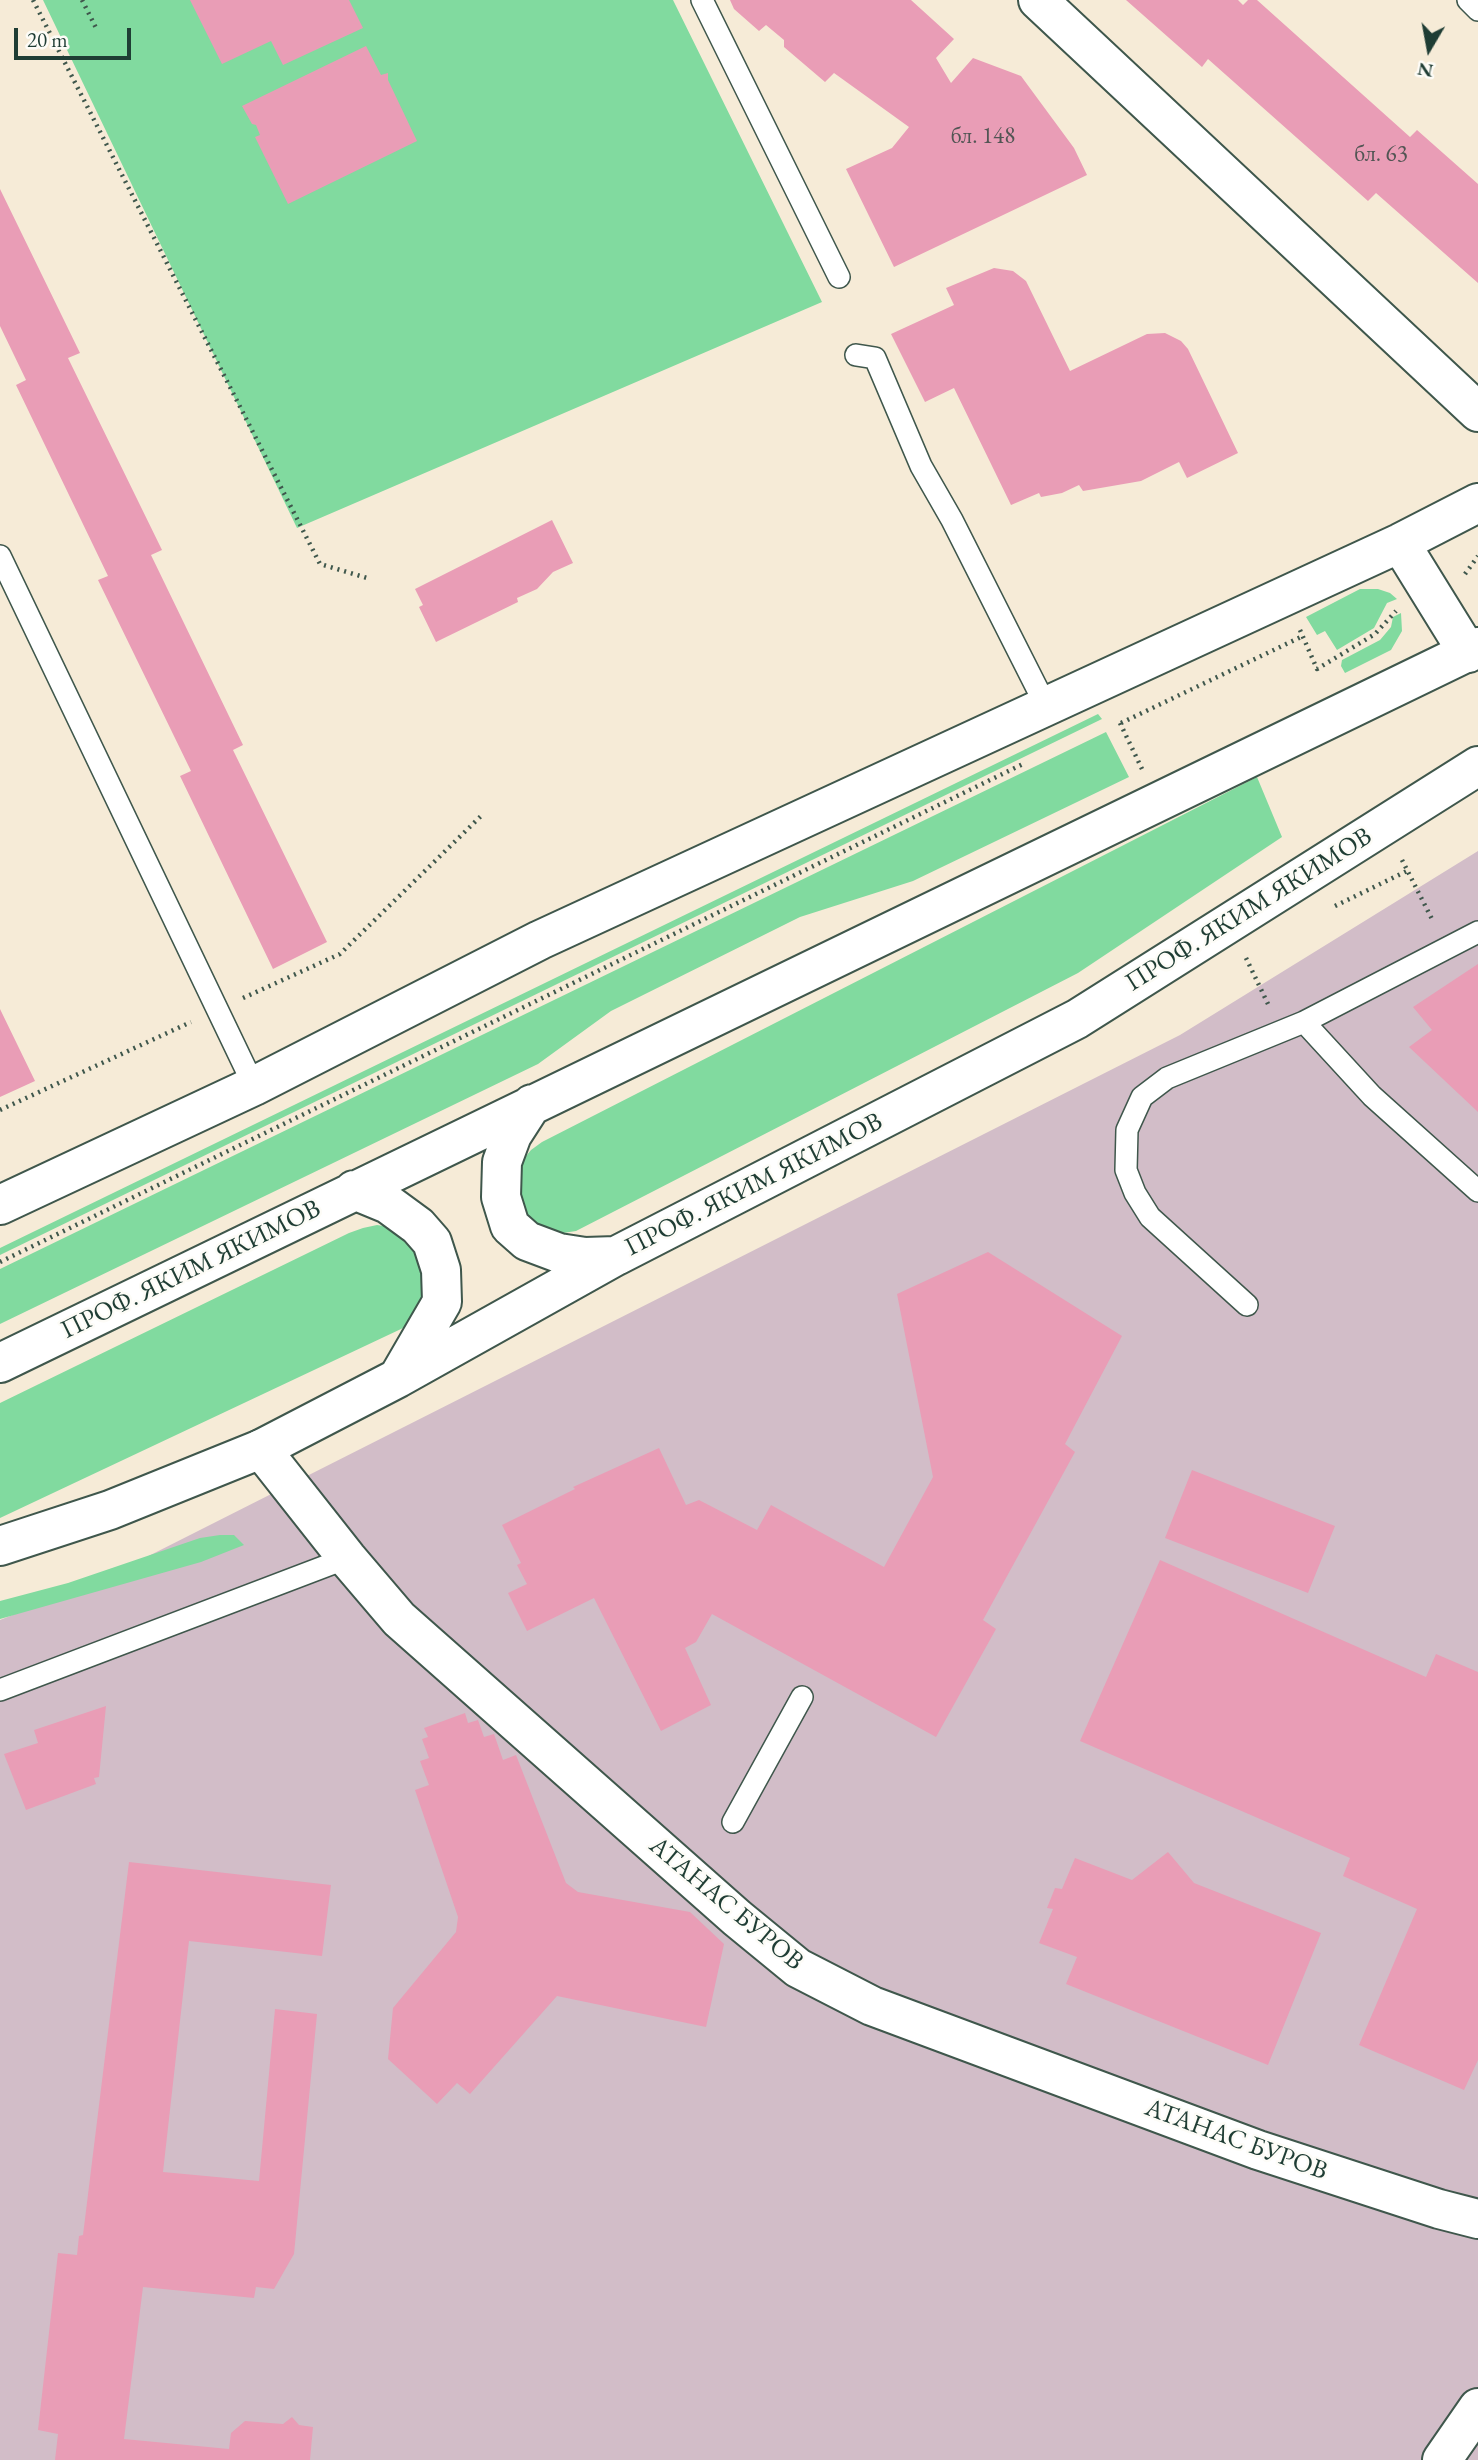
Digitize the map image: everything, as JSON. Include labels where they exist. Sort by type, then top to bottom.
[{"type":"main road","points":[[1038,0],[1478,412]]},
{"type":"main road","points":[[0,1205],[254,1086],[540,940],[1400,543],[1478,503]]},
{"type":"main road","points":[[1400,543],[1429,590],[1473,650]]},
{"type":"main road","name":"ПРОФ. ЯКИМ ЯКИМОВ","points":[[0,1363],[1473,650]]},
{"type":"main road","name":"ПРОФ. ЯКИМ ЯКИМОВ","points":[[0,1546],[110,1510],[261,1449],[398,1378],[616,1256],[1077,1019],[1478,766]]},
{"type":"main road","points":[[532,1104],[512,1135],[502,1162],[501,1196],[510,1226],[527,1241],[559,1253],[585,1257],[616,1256]]},
{"type":"main road","points":[[354,1190],[388,1204],[418,1226],[432,1242],[441,1270],[442,1302],[398,1378]]},
{"type":"main road","name":"АТАНАС БУРОВ","points":[[261,1449],[399,1619],[737,1919],[798,1968],[872,2006],[1258,2150],[1439,2209],[1478,2218]]},
{"type":"main road","points":[[1442,2460],[1478,2408]]},
{"type":"lane","points":[[702,0],[839,277]]},
{"type":"lane","points":[[1468,0],[1478,9]]},
{"type":"lane","points":[[856,355],[875,358],[921,466],[952,520],[1046,706]]},
{"type":"lane","points":[[0,556],[254,1086]]},
{"type":"lane","points":[[1247,1305],[1150,1217],[1135,1193],[1126,1170],[1127,1130],[1142,1097],[1167,1078],[1304,1022],[1478,932]]},
{"type":"lane","points":[[1304,1022],[1372,1096],[1478,1191]]},
{"type":"lane","points":[[0,1690],[347,1558]]},
{"type":"lane","points":[[733,1822],[802,1697]]},
{"type":"path","points":[[33,0],[320,564],[367,578]]},
{"type":"path","points":[[82,0],[96,28]]},
{"type":"path","points":[[1298,626],[1317,669],[1375,634],[1400,607],[1467,573],[1478,556]]},
{"type":"path","points":[[1120,720],[1303,636]]},
{"type":"path","points":[[1120,720],[1154,699]]},
{"type":"path","points":[[1120,720],[1158,802]]},
{"type":"path","points":[[0,1262],[1031,760]]},
{"type":"path","points":[[0,1110],[340,954],[481,816]]},
{"type":"path","points":[[1407,871],[1447,948]]},
{"type":"path","points":[[1243,953],[1281,1032]]},
{"type":"shaded area","points":[[1478,851],[1478,2460],[0,2460],[0,1620],[101,1580],[1180,1035]]},
{"type":"green space","points":[[43,0],[673,0],[822,302],[297,528]]},
{"type":"green space","points":[[1360,589],[1378,589],[1397,599],[1387,603],[1374,628],[1337,650],[1325,631],[1317,635],[1306,617]]},
{"type":"green space","points":[[1401,613],[1402,631],[1391,650],[1345,673],[1341,666],[1342,660],[1380,640],[1391,627],[1393,617]]},
{"type":"green space","points":[[1098,714],[1102,719],[0,1255],[0,1248]]},
{"type":"green space","points":[[1106,732],[1129,777],[913,881],[800,917],[611,1011],[538,1064],[0,1324],[0,1269]]},
{"type":"green space","points":[[1257,777],[1282,837],[1078,973],[576,1231],[563,1233],[539,1226],[527,1216],[519,1202],[517,1173],[522,1161],[542,1142]]},
{"type":"green space","points":[[377,1225],[391,1227],[406,1234],[432,1275],[416,1320],[0,1518],[0,1403],[349,1233]]},
{"type":"green space","points":[[234,1535],[244,1545],[201,1562],[0,1619],[0,1601],[68,1583],[200,1538]]},
{"type":"building","points":[[190,0],[349,0],[363,28],[283,65],[271,41],[222,64]]},
{"type":"building","points":[[730,0],[911,0],[954,39],[936,58],[951,83],[973,58],[1021,76],[1074,148],[1087,175],[894,267],[846,169],[892,148],[909,127],[834,73],[825,82],[784,47],[784,40],[766,25],[759,31],[734,9]]},
{"type":"building","points":[[1126,0],[1238,0],[1243,5],[1248,0],[1257,0],[1410,137],[1417,130],[1478,184],[1478,283],[1376,193],[1368,201],[1208,59],[1202,67]]},
{"type":"building","points":[[366,46],[381,75],[388,73],[388,80],[417,141],[288,204],[255,137],[260,135],[256,125],[252,124],[242,106]]},
{"type":"building","points":[[0,189],[80,353],[68,358],[162,550],[151,555],[243,745],[233,750],[327,942],[273,969],[180,776],[191,771],[98,580],[108,576],[16,385],[26,380],[0,326]]},
{"type":"building","points":[[994,268],[1013,271],[1026,281],[1070,371],[1147,334],[1165,333],[1181,341],[1188,349],[1238,453],[1187,478],[1179,462],[1141,481],[1083,491],[1079,485],[1062,493],[1041,497],[1039,493],[1011,505],[954,388],[925,402],[891,334],[954,305],[946,288]]},
{"type":"building","points":[[552,520],[573,563],[553,572],[537,589],[517,598],[518,602],[436,642],[419,607],[423,605],[415,589]]},
{"type":"building","points":[[1478,964],[1478,1112],[1409,1047],[1432,1030],[1413,1007]]},
{"type":"building","points":[[0,1009],[35,1081],[0,1097]]},
{"type":"building","points":[[988,1252],[1122,1336],[1065,1444],[1075,1452],[983,1620],[996,1629],[936,1737],[712,1614],[696,1642],[685,1648],[711,1705],[661,1731],[594,1598],[527,1631],[508,1593],[527,1584],[517,1565],[521,1563],[502,1525],[575,1489],[573,1487],[659,1448],[686,1505],[699,1500],[757,1530],[771,1505],[884,1567],[933,1477],[897,1294]]},
{"type":"building","points":[[1192,1470],[1335,1526],[1308,1593],[1165,1538]]},
{"type":"building","points":[[1160,1560],[1426,1677],[1436,1654],[1478,1672],[1478,2060],[1464,2090],[1359,2045],[1417,1909],[1343,1876],[1350,1858],[1080,1741]]},
{"type":"building","points":[[106,1706],[99,1777],[94,1778],[96,1784],[26,1810],[4,1754],[38,1743],[34,1730]]},
{"type":"building","points":[[465,1713],[468,1723],[478,1720],[484,1737],[494,1734],[503,1760],[516,1755],[566,1883],[578,1892],[690,1912],[724,1944],[706,2027],[557,1996],[470,2094],[457,2083],[437,2104],[388,2059],[393,2008],[456,1932],[458,1917],[415,1790],[429,1785],[420,1761],[429,1758],[422,1739],[428,1737],[424,1728]]},
{"type":"building","points":[[1168,1852],[1194,1883],[1321,1933],[1268,2065],[1066,1984],[1077,1957],[1039,1943],[1053,1909],[1047,1908],[1055,1888],[1062,1889],[1075,1858],[1132,1880]]},
{"type":"building","points":[[129,1862],[331,1885],[322,1956],[189,1941],[163,2172],[259,2181],[275,2009],[317,2014],[294,2254],[274,2289],[256,2287],[254,2298],[143,2287],[124,2439],[229,2449],[231,2433],[245,2421],[283,2424],[292,2417],[299,2425],[313,2427],[310,2460],[55,2460],[58,2434],[38,2430],[58,2253],[77,2255],[79,2236],[83,2235]]}]
